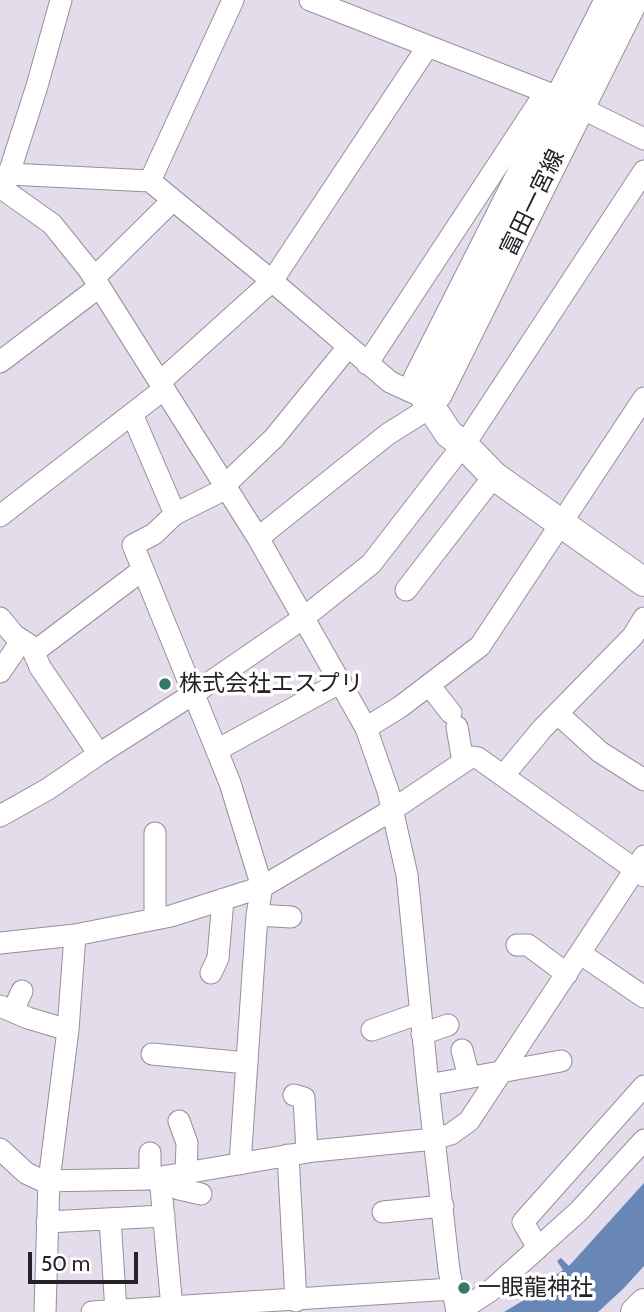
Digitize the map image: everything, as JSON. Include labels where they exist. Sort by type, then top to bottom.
[{"type":"main road","name":"富田一宮線","points":[[428,402],[417,380],[562,100],[609,0]]},
{"type":"main road","name":"富田一宮線","points":[[562,100],[634,0]]},
{"type":"main road","points":[[428,402],[449,434],[495,476],[644,582]]},
{"type":"main road","points":[[635,1312],[644,1303]]},
{"type":"street","points":[[3,182],[61,0]]},
{"type":"street","points":[[150,181],[233,0]]},
{"type":"street","points":[[310,0],[562,100],[644,139]]},
{"type":"street","points":[[0,516],[132,414],[272,281],[428,46]]},
{"type":"street","points":[[367,364],[562,100]]},
{"type":"street","points":[[1,818],[193,694],[302,619],[371,564],[464,445],[644,171]]},
{"type":"street","points":[[3,182],[150,181],[272,281],[367,364],[390,382],[428,402],[258,538]]},
{"type":"street","points":[[3,182],[52,224],[97,283],[258,538],[366,728],[392,810],[407,875],[434,1139],[457,1312],[490,1291],[579,1211],[644,1140]]},
{"type":"street","points":[[0,362],[97,283],[173,200]]},
{"type":"street","points":[[240,1164],[261,887],[243,822],[217,750],[132,545],[154,534],[175,514],[226,487],[274,438],[348,347]]},
{"type":"street","points":[[366,728],[400,707],[481,646],[644,398]]},
{"type":"street","points":[[132,414],[175,514]]},
{"type":"street","points":[[406,590],[495,476]]},
{"type":"street","points":[[0,672],[28,646],[141,571]]},
{"type":"street","points":[[0,618],[13,635],[28,646],[99,754]]},
{"type":"street","points":[[503,776],[536,736],[633,636],[644,618]]},
{"type":"street","points":[[217,750],[341,682]]},
{"type":"street","points":[[429,685],[454,720],[463,762]]},
{"type":"street","points":[[558,714],[600,752],[644,780]]},
{"type":"street","points":[[0,943],[75,935],[171,916],[261,887],[392,810],[428,798],[471,757],[478,758],[641,867],[581,954],[507,1071],[469,1121],[451,1133],[434,1139],[298,1154],[166,1176],[49,1181],[26,1173],[0,1149]]},
{"type":"street","points":[[155,833],[155,918]]},
{"type":"street","points":[[211,972],[218,958],[223,899]]},
{"type":"street","points":[[257,915],[291,917]]},
{"type":"street","points":[[45,1312],[49,1181],[68,1030],[75,935]]},
{"type":"street","points":[[517,944],[528,945],[568,974]]},
{"type":"street","points":[[581,954],[644,997]]},
{"type":"street","points":[[22,991],[6,1008],[68,1030]]},
{"type":"street","points":[[372,1030],[420,1013]]},
{"type":"street","points":[[428,1085],[555,1062],[537,1022]]},
{"type":"street","points":[[422,1034],[448,1025]]},
{"type":"street","points":[[462,1050],[469,1077]]},
{"type":"street","points":[[152,1054],[247,1063]]},
{"type":"street","points":[[507,1071],[521,1089]]},
{"type":"street","points":[[538,1248],[523,1222],[644,1086]]},
{"type":"street","points":[[294,1095],[304,1098],[298,1154],[296,1301]]},
{"type":"street","points":[[172,1308],[164,1216],[166,1176],[187,1143],[179,1121]]},
{"type":"street","points":[[150,1153],[179,1189],[201,1194]]},
{"type":"street","points":[[383,1212],[443,1206]]},
{"type":"street","points":[[47,1222],[164,1216]]},
{"type":"street","points":[[110,1219],[116,1311]]},
{"type":"street","points":[[92,1312],[453,1289]]},
{"type":"water","points":[[644,1183],[644,1266],[598,1312],[504,1312],[563,1270],[557,1261],[561,1258],[569,1266]]},
{"type":"place","name":"株式会社エスプリ","points":[[165,684]]},
{"type":"place","name":"一眼龍神社","points":[[464,1288]]}]
